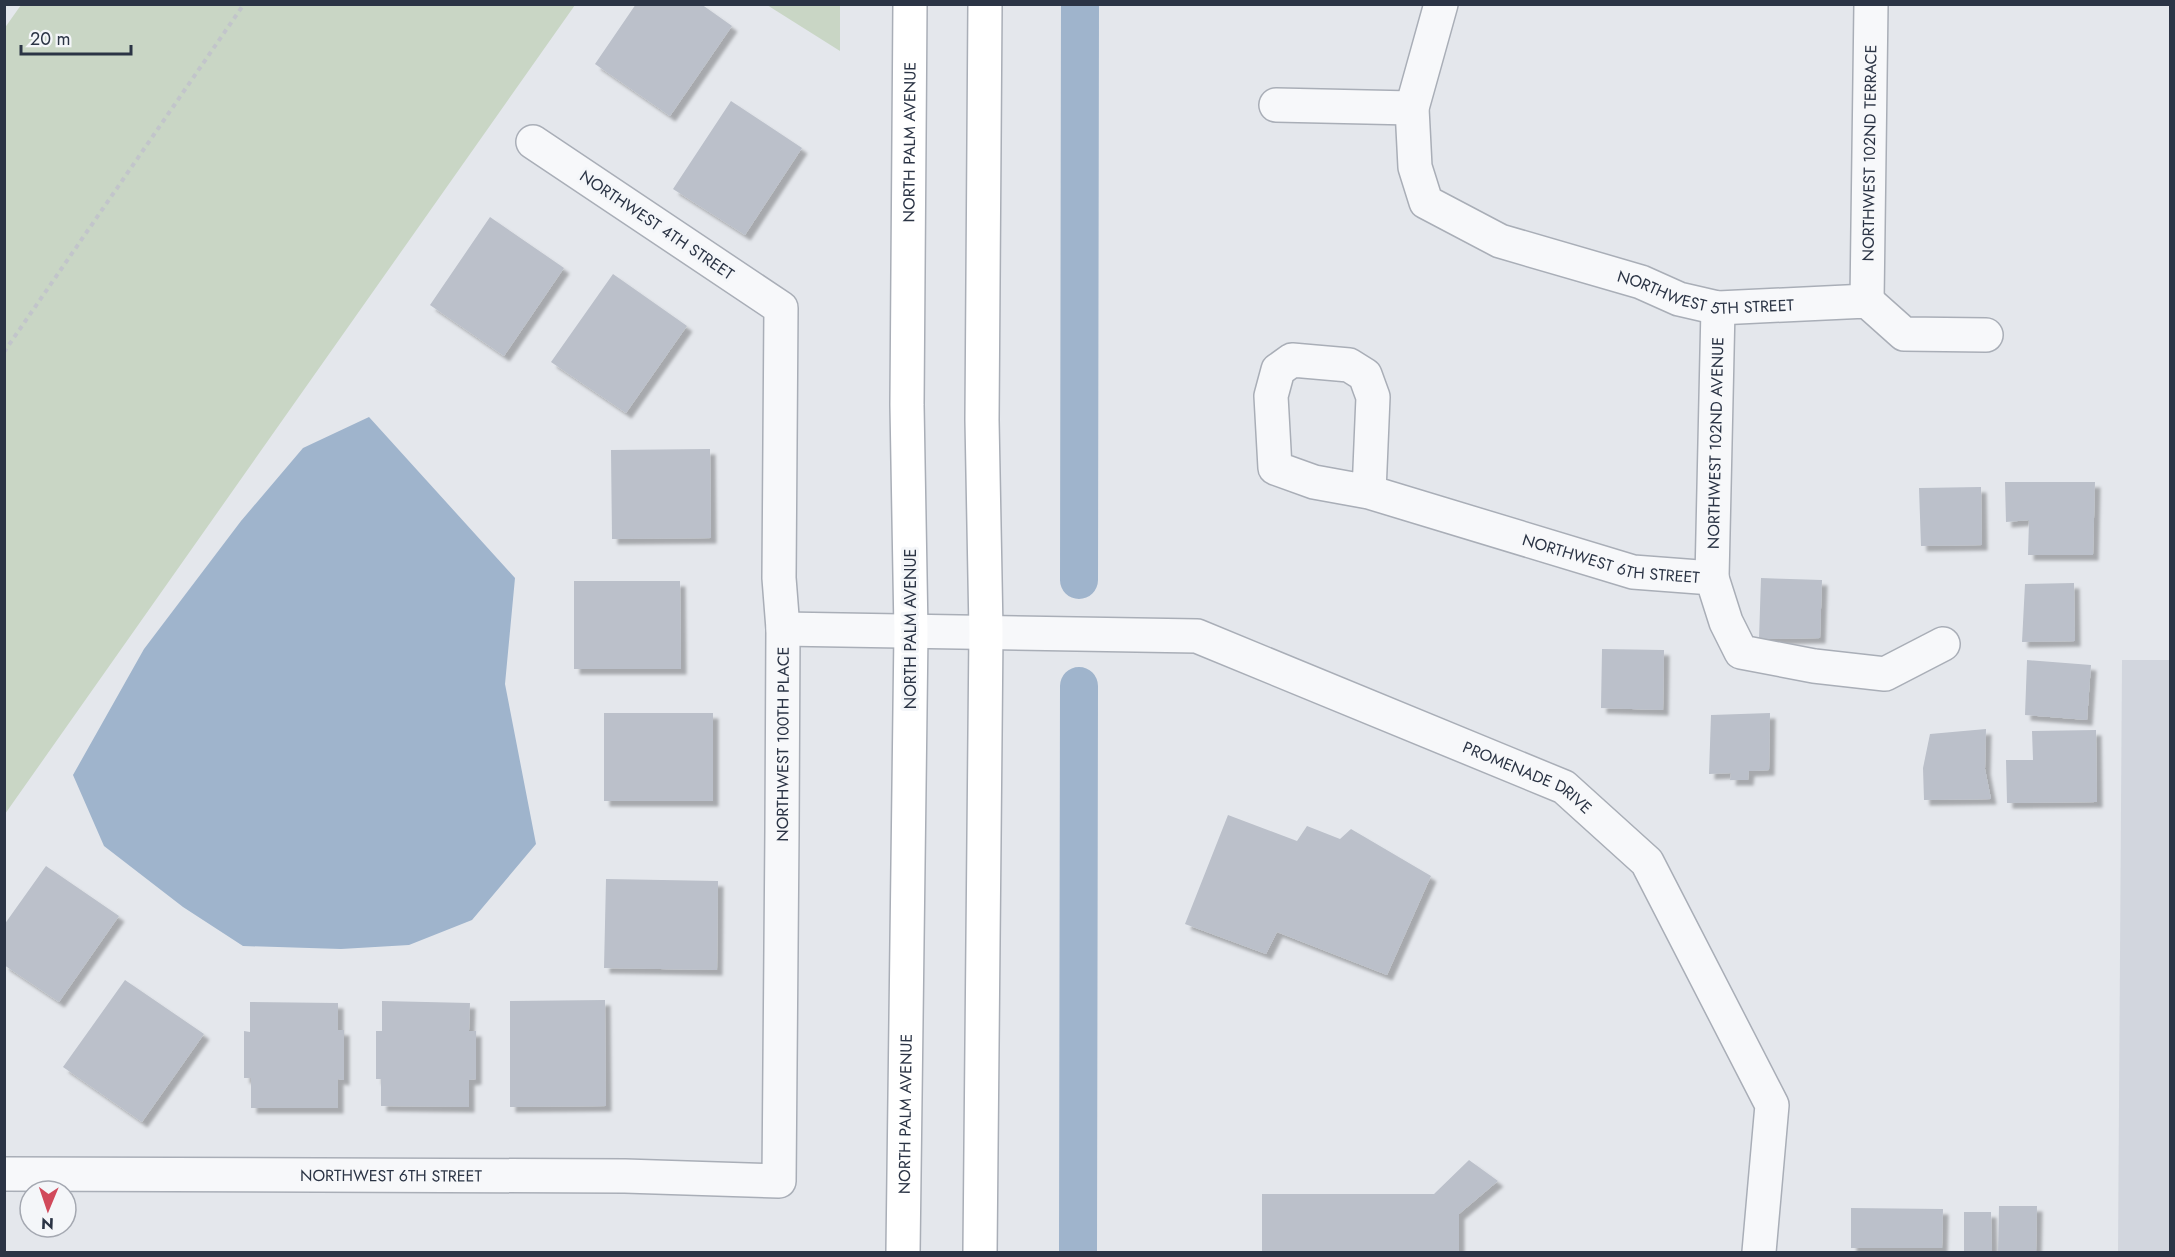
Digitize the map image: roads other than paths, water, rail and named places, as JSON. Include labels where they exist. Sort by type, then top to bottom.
[{"type":"main road","name":"NORTH PALM AVENUE","points":[[903,1252],[911,632],[907,405],[910,4]]},
{"type":"main road","points":[[980,1252],[986,631],[982,420],[985,4]]},
{"type":"street","points":[[1276,105],[1412,108],[1442,4]]},
{"type":"street","name":"NORTHWEST 102ND TERRACE","points":[[1867,301],[1870,4]]},
{"type":"street","name":"NORTHWEST 5TH STREET","points":[[1412,108],[1415,167],[1426,202],[1500,241],[1641,282],[1679,299],[1718,308],[1867,301]]},
{"type":"street","name":"NORTHWEST 4TH STREET","points":[[533,142],[782,308]]},
{"type":"street","points":[[1867,301],[1904,334],[1986,335]]},
{"type":"street","name":"NORTHWEST 100TH PLACE","points":[[779,1180],[783,629],[779,578],[782,308]]},
{"type":"street","name":"NORTHWEST 102ND AVENUE","points":[[1712,578],[1718,308]]},
{"type":"street","name":"NORTHWEST 6TH STREET","points":[[1369,492],[1633,572],[1712,578],[1726,621],[1741,652],[1814,666],[1884,674],[1943,644]]},
{"type":"street","points":[[783,629],[986,631]]},
{"type":"street","name":"PROMENADE DRIVE","points":[[986,631],[1197,636],[1564,787],[1647,862],[1772,1105],[1759,1252]]},
{"type":"street","name":"NORTHWEST 6TH STREET","points":[[4,1174],[625,1176],[779,1180]]},
{"type":"water","points":[[369,417],[515,578],[505,684],[536,844],[472,920],[409,945],[341,949],[243,946],[183,907],[104,846],[73,775],[144,649],[241,521],[303,448]]},
{"type":"waterway","points":[[1079,580],[1080,4]]},
{"type":"waterway","points":[[1078,1252],[1079,686]]}]
